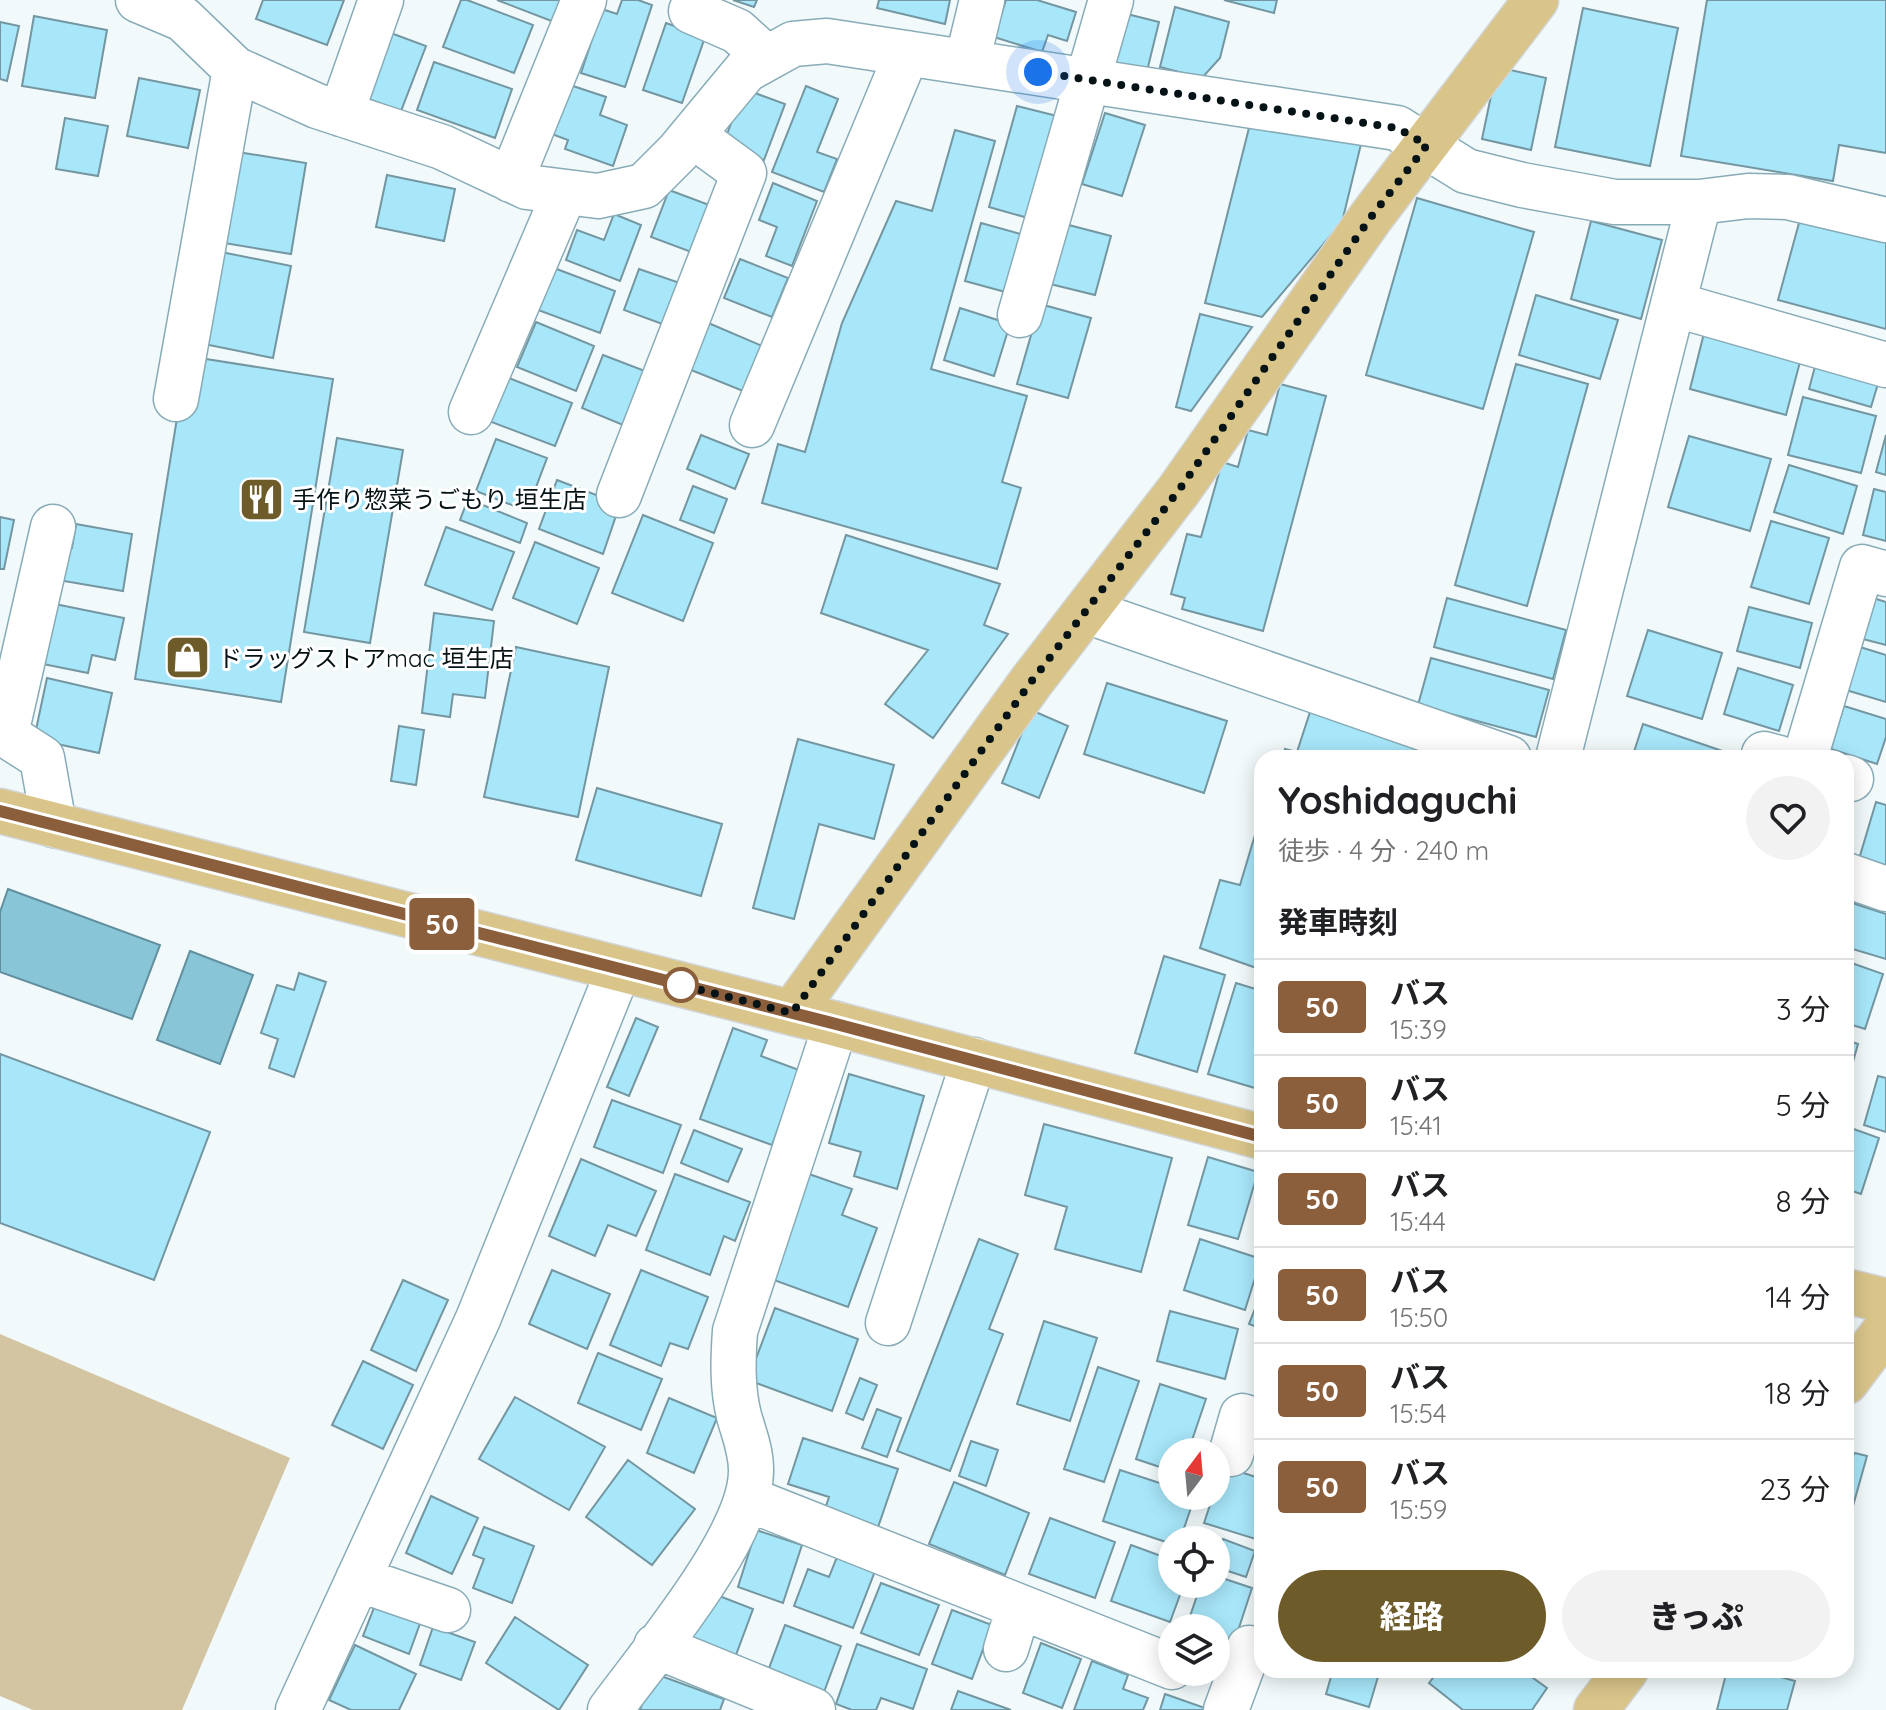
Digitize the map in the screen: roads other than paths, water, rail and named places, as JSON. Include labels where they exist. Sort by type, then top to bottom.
[{"type":"main road","points":[[792,1013],[1086,611],[1179,490],[1371,217],[1536,0]]},
{"type":"main road","points":[[0,811],[836,1024],[1254,1135]]},
{"type":"main road","points":[[1854,1293],[1886,1301]]},
{"type":"main road","points":[[1854,1371],[1886,1329]]},
{"type":"main road","points":[[1596,1710],[1620,1678]]},
{"type":"street","points":[[138,0],[183,19],[235,69],[341,114],[442,147],[527,187],[565,192],[598,196],[644,186],[746,70],[793,44],[827,41],[1397,128],[1466,171],[1615,202],[1699,202],[1748,196],[1788,197],[1886,220]]},
{"type":"street","points":[[341,114],[381,0]]},
{"type":"street","points":[[511,180],[584,0]]},
{"type":"street","points":[[967,62],[982,0]]},
{"type":"street","points":[[1020,315],[1111,0]]},
{"type":"street","points":[[691,11],[737,31],[767,58]]},
{"type":"street","points":[[752,425],[907,53]]},
{"type":"street","points":[[176,399],[235,69]]},
{"type":"street","points":[[616,471],[689,270],[744,173],[692,135]]},
{"type":"street","points":[[471,412],[565,192]]},
{"type":"street","points":[[1560,750],[1699,202]]},
{"type":"street","points":[[1673,304],[1886,365]]},
{"type":"street","points":[[53,527],[3,732],[42,758],[54,825]]},
{"type":"street","points":[[1786,750],[1862,567],[1886,574]]},
{"type":"street","points":[[1086,611],[1486,750]]},
{"type":"street","points":[[1854,878],[1886,889]]},
{"type":"street","points":[[298,1710],[478,1319],[619,969]]},
{"type":"street","points":[[610,1710],[706,1580],[748,1499],[751,1471],[749,1442],[739,1415],[733,1366],[735,1331],[836,1024]]},
{"type":"street","points":[[888,1323],[974,1060]]},
{"type":"street","points":[[1231,1454],[1242,1416],[1254,1420]]},
{"type":"street","points":[[748,1499],[1158,1662]]},
{"type":"street","points":[[358,1579],[448,1610]]},
{"type":"street","points":[[1006,1649],[1019,1607]]},
{"type":"street","points":[[656,1646],[813,1710]]},
{"type":"street","points":[[1206,1686],[1230,1701],[1249,1648]]},
{"type":"water","points":[[8,889],[160,945],[132,1019],[0,972],[0,912]]},
{"type":"water","points":[[190,951],[253,975],[220,1064],[157,1040]]},
{"type":"place","name":"手作り惣菜うごもり 垣生店","points":[[261,499]]},
{"type":"place","name":"ドラッグストアmac 垣生店","points":[[187,658]]}]
